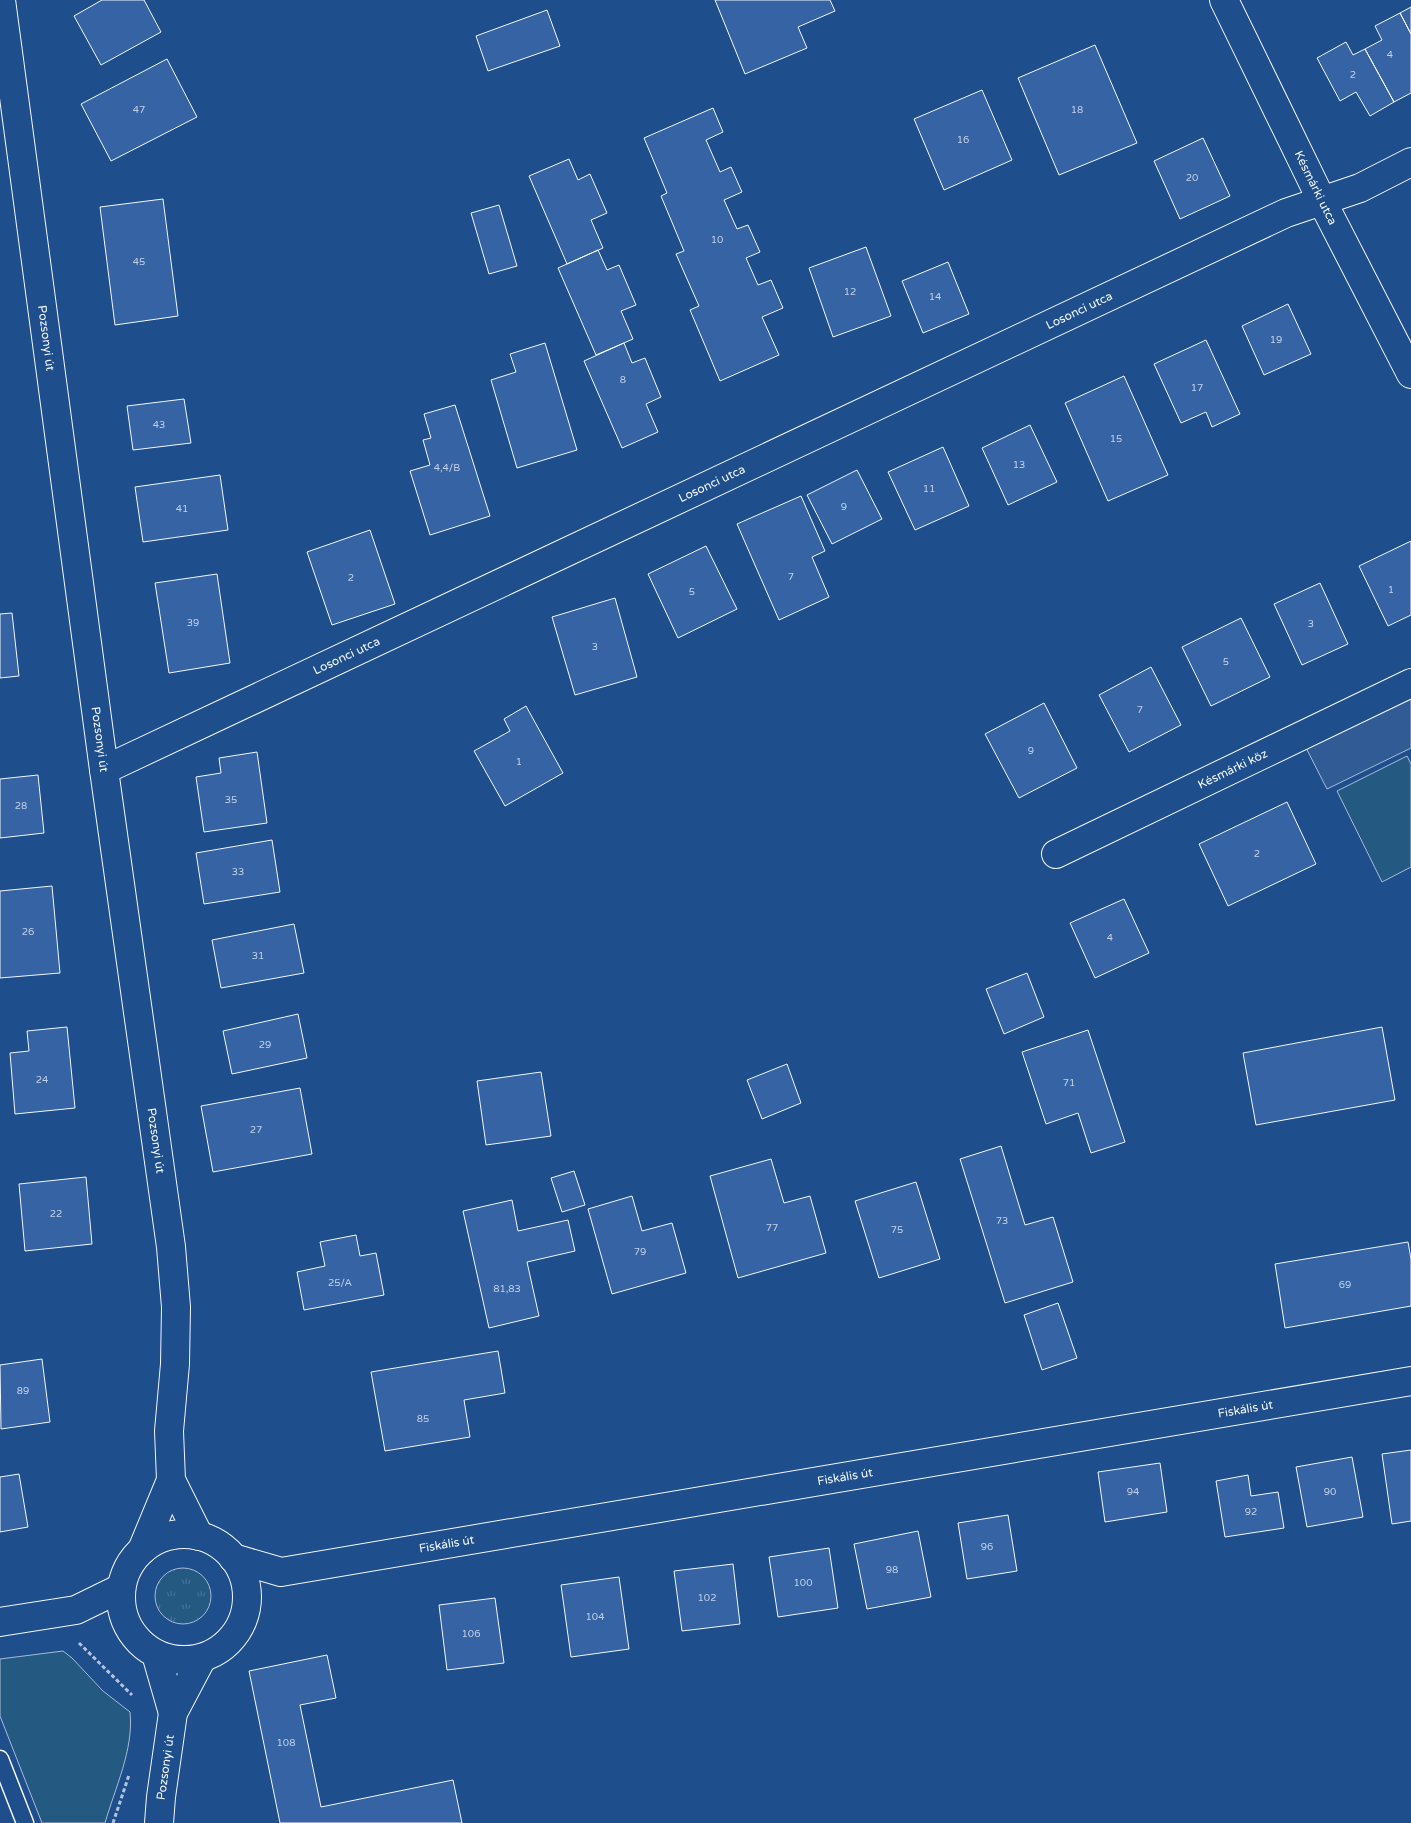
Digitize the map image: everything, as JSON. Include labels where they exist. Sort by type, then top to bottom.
[{"type":"street","name":"Pozsonyi út","points":[[1,0],[104,770],[171,1247],[176,1307],[175,1364],[169,1432],[171,1480],[199,1536]]},
{"type":"street","name":"Késmárki utca","points":[[1224,0],[1322,201],[1411,374]]},
{"type":"street","name":"Losonci utca","points":[[104,770],[1286,213],[1360,188],[1411,162]]},
{"type":"street","name":"Késmárki köz","points":[[1056,854],[1411,683]]},
{"type":"street","name":"Fiskális út","points":[[233,1558],[281,1572],[1411,1381]]},
{"type":"street","name":"Pozsonyi út","points":[[142,1550],[171,1480]]},
{"type":"street","points":[[183,1534],[199,1536],[218,1544],[233,1558],[245,1581],[246,1608],[241,1624],[232,1639],[218,1650],[202,1658],[178,1661],[156,1654],[140,1643],[128,1627],[122,1608],[121,1588],[128,1567],[142,1550],[155,1541],[183,1534]]},
{"type":"street","points":[[246,1608],[281,1572]]},
{"type":"street","points":[[0,1622],[76,1610],[121,1588]]},
{"type":"street","points":[[76,1610],[128,1627]]},
{"type":"street","name":"Pozsonyi út","points":[[156,1654],[173,1713]]},
{"type":"street","name":"Pozsonyi út","points":[[159,1823],[173,1713],[202,1658]]},
{"type":"lane","points":[[0,1759],[25,1823]]},
{"type":"path","points":[[72,1642],[79,1643],[137,1700]]},
{"type":"path","points":[[114,1823],[130,1771]]},
{"type":"green space","points":[[1407,756],[1411,764],[1411,867],[1382,882],[1337,791]]},
{"type":"green space","points":[[183,1568],[194,1570],[203,1576],[209,1585],[211,1596],[209,1607],[203,1616],[194,1622],[183,1624],[172,1622],[163,1616],[157,1607],[155,1596],[157,1585],[163,1576],[172,1570]]},
{"type":"green space","points":[[63,1651],[103,1691],[130,1712],[129,1740],[123,1768],[105,1823],[42,1823],[0,1716],[0,1659]]},
{"type":"shaded area","points":[[1411,683],[1411,748],[1327,789],[1300,736]]},
{"type":"building","points":[[102,0],[144,0],[161,32],[101,65],[74,16]]},
{"type":"building","points":[[715,0],[830,0],[835,11],[798,27],[807,48],[745,74]]},
{"type":"building","points":[[1411,7],[1411,34],[1400,13]]},
{"type":"building","points":[[547,10],[560,46],[488,71],[476,36]]},
{"type":"building","points":[[1400,13],[1411,34],[1411,93],[1394,102],[1365,49],[1382,40],[1375,26]]},
{"type":"building","points":[[1346,42],[1353,55],[1365,49],[1394,102],[1370,116],[1356,92],[1340,101],[1317,58]]},
{"type":"building","points":[[1095,45],[1137,143],[1059,175],[1018,78]]},
{"type":"building","points":[[167,59],[197,117],[111,161],[81,104]]},
{"type":"building","points":[[982,90],[1012,160],[944,190],[914,119]]},
{"type":"building","points":[[713,108],[723,132],[706,140],[720,172],[731,167],[742,192],[724,200],[737,229],[748,225],[760,252],[746,258],[758,285],[771,280],[783,308],[762,317],[779,355],[720,381],[690,310],[699,306],[676,254],[684,251],[661,196],[667,193],[644,138]]},
{"type":"building","points":[[1203,138],[1230,196],[1180,219],[1154,161]]},
{"type":"building","points":[[569,159],[578,180],[590,174],[607,213],[591,220],[603,248],[567,264],[529,176]]},
{"type":"building","points":[[163,199],[178,316],[115,325],[100,207]]},
{"type":"building","points":[[499,205],[517,266],[489,274],[471,213]]},
{"type":"building","points":[[866,247],[891,316],[833,337],[809,268]]},
{"type":"building","points":[[598,250],[607,270],[619,265],[636,305],[621,311],[633,339],[596,355],[558,268]]},
{"type":"building","points":[[948,262],[969,314],[923,333],[902,281]]},
{"type":"building","points":[[1288,304],[1311,354],[1264,375],[1242,326]]},
{"type":"building","points":[[1206,340],[1240,414],[1212,427],[1206,412],[1181,423],[1154,364]]},
{"type":"building","points":[[545,343],[577,450],[517,468],[491,380],[516,372],[510,354]]},
{"type":"building","points":[[624,343],[632,363],[645,358],[661,397],[646,404],[658,432],[622,448],[584,361]]},
{"type":"building","points":[[1124,376],[1168,475],[1108,501],[1065,403]]},
{"type":"building","points":[[184,399],[191,443],[133,450],[127,406]]},
{"type":"building","points":[[455,405],[490,516],[430,535],[410,471],[430,465],[423,440],[431,438],[424,414]]},
{"type":"building","points":[[1030,425],[1057,482],[1008,505],[982,448]]},
{"type":"building","points":[[943,447],[969,506],[915,530],[888,472]]},
{"type":"building","points":[[857,470],[882,519],[832,544],[807,495]]},
{"type":"building","points":[[220,475],[228,530],[143,542],[135,487]]},
{"type":"building","points":[[801,496],[825,551],[812,557],[829,597],[779,620],[737,524]]},
{"type":"building","points":[[370,530],[395,604],[332,625],[307,552]]},
{"type":"building","points":[[1411,541],[1411,615],[1388,626],[1359,566]]},
{"type":"building","points":[[706,546],[737,609],[678,638],[648,574]]},
{"type":"building","points":[[217,574],[230,663],[169,673],[155,583]]},
{"type":"building","points":[[1320,583],[1348,644],[1302,665],[1274,604]]},
{"type":"building","points":[[615,598],[637,677],[575,695],[552,617]]},
{"type":"building","points":[[12,613],[19,676],[0,678],[0,614]]},
{"type":"building","points":[[1241,618],[1270,677],[1211,706],[1182,647]]},
{"type":"building","points":[[1151,667],[1181,725],[1129,752],[1099,695]]},
{"type":"building","points":[[1044,703],[1077,768],[1019,798],[985,734]]},
{"type":"building","points":[[526,706],[563,773],[505,806],[474,751],[510,731],[504,719]]},
{"type":"building","points":[[257,752],[267,823],[204,832],[196,777],[221,773],[219,758]]},
{"type":"building","points":[[38,775],[44,833],[0,838],[0,779]]},
{"type":"building","points":[[1287,802],[1316,864],[1228,906],[1199,844]]},
{"type":"building","points":[[272,840],[280,892],[204,904],[196,853]]},
{"type":"building","points":[[52,886],[60,973],[0,978],[0,891]]},
{"type":"building","points":[[1124,899],[1149,953],[1095,978],[1070,923]]},
{"type":"building","points":[[294,924],[304,973],[221,988],[212,940]]},
{"type":"building","points":[[1027,973],[1044,1017],[1004,1034],[986,989]]},
{"type":"building","points":[[298,1014],[307,1058],[232,1074],[223,1031]]},
{"type":"building","points":[[67,1027],[75,1108],[15,1114],[10,1053],[29,1051],[27,1031]]},
{"type":"building","points":[[1382,1027],[1395,1100],[1256,1125],[1243,1053]]},
{"type":"building","points":[[1088,1030],[1125,1142],[1091,1153],[1078,1113],[1046,1124],[1022,1052]]},
{"type":"building","points":[[787,1064],[801,1103],[762,1119],[747,1080]]},
{"type":"building","points":[[541,1072],[551,1136],[486,1145],[477,1081]]},
{"type":"building","points":[[300,1088],[312,1154],[213,1172],[201,1106]]},
{"type":"building","points":[[1001,1146],[1025,1225],[1053,1217],[1073,1282],[1005,1303],[960,1159]]},
{"type":"building","points":[[771,1159],[784,1203],[810,1196],[826,1253],[738,1278],[710,1176]]},
{"type":"building","points":[[574,1171],[585,1205],[562,1212],[551,1178]]},
{"type":"building","points":[[86,1177],[92,1244],[25,1251],[19,1184]]},
{"type":"building","points":[[916,1182],[940,1259],[879,1278],[855,1201]]},
{"type":"building","points":[[632,1196],[642,1231],[672,1223],[686,1273],[612,1294],[588,1209]]},
{"type":"building","points":[[512,1200],[518,1231],[568,1220],[575,1251],[527,1262],[539,1316],[489,1328],[463,1211]]},
{"type":"building","points":[[356,1235],[360,1256],[376,1253],[384,1295],[304,1310],[297,1272],[325,1266],[320,1242]]},
{"type":"building","points":[[1408,1242],[1411,1259],[1411,1306],[1285,1328],[1275,1264]]},
{"type":"building","points":[[1058,1303],[1077,1358],[1042,1370],[1024,1315]]},
{"type":"building","points":[[498,1351],[505,1393],[464,1400],[470,1437],[385,1451],[371,1372]]},
{"type":"building","points":[[42,1359],[50,1422],[1,1429],[0,1365]]},
{"type":"building","points":[[1411,1450],[1411,1521],[1392,1524],[1382,1454]]},
{"type":"building","points":[[1352,1457],[1363,1517],[1307,1527],[1296,1467]]},
{"type":"building","points":[[1160,1463],[1167,1512],[1105,1522],[1098,1472]]},
{"type":"building","points":[[19,1474],[28,1527],[0,1532],[0,1477]]},
{"type":"building","points":[[1248,1475],[1251,1496],[1278,1492],[1284,1528],[1225,1537],[1216,1481]]},
{"type":"building","points":[[1008,1515],[1017,1571],[967,1579],[958,1523]]},
{"type":"building","points":[[918,1531],[931,1597],[867,1609],[854,1544]]},
{"type":"building","points":[[829,1548],[838,1608],[778,1617],[769,1557]]},
{"type":"building","points":[[733,1564],[740,1624],[682,1631],[674,1571]]},
{"type":"building","points":[[619,1577],[629,1649],[571,1657],[561,1585]]},
{"type":"building","points":[[495,1598],[504,1663],[447,1670],[439,1605]]},
{"type":"building","points":[[327,1655],[336,1698],[300,1705],[321,1807],[453,1780],[462,1823],[280,1823],[249,1671]]}]
